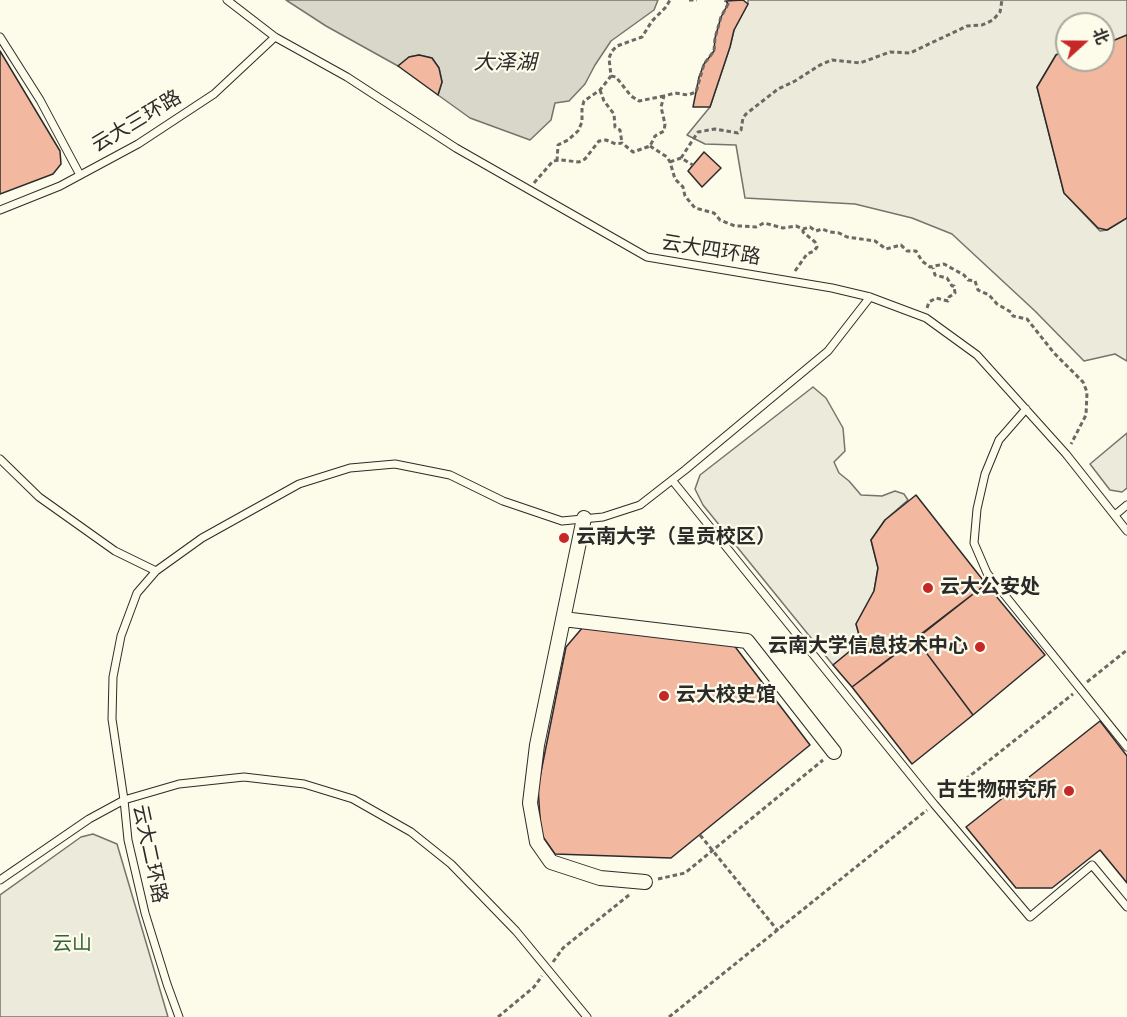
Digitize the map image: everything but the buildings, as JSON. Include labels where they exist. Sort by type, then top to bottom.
[{"type":"street","points":[[584,518],[537,745],[530,803],[537,842],[551,862],[600,878],[645,882]]},
{"type":"street","points":[[563,619],[747,641],[834,752]]},
{"type":"lane","name":"云大四环路","points":[[228,0],[275,37],[347,77],[456,148],[647,257],[832,288],[870,297],[926,318],[977,355],[1066,454],[1127,531]]},
{"type":"lane","points":[[0,36],[40,100],[80,175]]},
{"type":"lane","name":"云大三环路","points":[[0,210],[60,186],[138,144],[214,93],[275,37]]},
{"type":"lane","points":[[586,1017],[516,931],[452,864],[411,832],[353,799],[304,784],[244,777],[179,784],[124,800],[112,719],[113,677],[121,636],[137,593],[156,571],[202,538],[299,484],[350,468],[395,464],[450,475],[503,501],[562,521],[603,517],[640,505],[828,351],[870,297]]},
{"type":"lane","points":[[1026,409],[999,441],[989,466],[977,509],[974,543],[987,573],[1127,747]]},
{"type":"lane","points":[[2,464],[39,497],[67,517],[115,550],[156,571]]},
{"type":"lane","points":[[672,480],[934,804],[1030,917],[1092,865],[1127,908]]},
{"type":"lane","points":[[1115,515],[1127,505]]},
{"type":"lane","name":"云大二环路","points":[[0,880],[89,819],[124,800],[128,840],[145,913],[179,1017]]},
{"type":"path","points":[[557,161],[558,145],[578,131],[582,122],[584,101],[600,90],[611,76],[609,58],[612,51],[617,46],[642,37],[670,0]]},
{"type":"path","points":[[689,0],[697,0]]},
{"type":"path","points":[[611,76],[616,77],[631,96],[639,101],[675,93],[688,95],[696,92],[704,64],[714,51],[721,17],[728,4],[725,0]]},
{"type":"path","points":[[670,162],[681,158],[698,132],[715,129],[738,133],[746,114],[778,88],[795,81],[820,65],[832,60],[860,63],[890,52],[910,53],[967,26],[982,25],[993,21],[1000,12],[1002,0]]},
{"type":"path","points":[[600,90],[604,101],[614,114],[615,127],[620,130],[622,142],[633,152],[650,146],[655,136],[664,131],[665,124],[661,107],[664,96]]},
{"type":"path","points":[[529,188],[547,167],[557,161],[579,162],[585,159],[599,141],[606,140],[616,144],[622,142]]},
{"type":"path","points":[[650,146],[667,157],[675,179],[683,187],[685,196],[695,208],[714,213],[720,220],[735,226],[756,227],[764,223],[783,228],[810,227],[816,231],[822,229],[847,237],[875,241],[886,249],[902,245],[908,251],[916,251],[922,261],[933,268],[935,275],[947,278],[954,286],[955,293],[949,297],[948,301],[936,298],[929,302],[926,318]]},
{"type":"path","points":[[681,158],[693,165]]},
{"type":"path","points":[[794,282],[798,266],[807,254],[817,247],[815,242],[803,232],[803,229]]},
{"type":"path","points":[[933,268],[944,264],[950,266],[968,280],[975,281],[978,290],[989,295],[1013,316],[1027,319],[1054,353],[1083,382],[1087,392],[1086,415],[1066,454]]},
{"type":"path","points":[[669,1017],[1127,650]]},
{"type":"path","points":[[685,873],[834,752]]},
{"type":"path","points":[[699,836],[778,931]]},
{"type":"path","points":[[563,948],[608,912]]},
{"type":"path","points":[[498,1017],[534,987]]},
{"type":"green space","points":[[748,0],[1127,0],[1127,35],[1115,40],[1115,12],[1055,12],[1055,57],[1037,87],[1064,193],[1100,231],[1107,230],[1127,218],[1127,361],[1115,354],[1084,361],[1035,311],[952,234],[912,218],[855,204],[745,198],[736,145],[705,144],[687,135],[710,107],[734,30]]},
{"type":"green space","points":[[813,387],[826,398],[843,428],[845,451],[834,462],[839,473],[861,495],[882,496],[895,491],[904,494],[908,500],[885,520],[871,540],[878,568],[874,591],[856,624],[861,642],[833,665],[703,505],[695,489],[700,475]]},
{"type":"green space","points":[[1127,433],[1127,488],[1122,492],[1110,490],[1090,464]]},
{"type":"green space","name":"云山","points":[[93,834],[117,844],[168,1017],[0,1017],[0,895],[81,837]]},
{"type":"water","name":"大泽湖","points":[[286,0],[658,0],[654,10],[611,41],[585,84],[569,101],[555,103],[551,120],[530,140],[470,118],[438,95],[442,82],[439,68],[432,58],[419,55],[409,57],[398,66],[326,26]]},
{"type":"place","name":"云南大学（呈贡校区）","points":[[564,538]]},
{"type":"place","name":"云大公安处","points":[[928,588]]},
{"type":"place","name":"云南大学信息技术中心","points":[[980,647]]},
{"type":"place","name":"云大校史馆","points":[[664,696]]},
{"type":"place","name":"古生物研究所","points":[[1069,791]]}]
